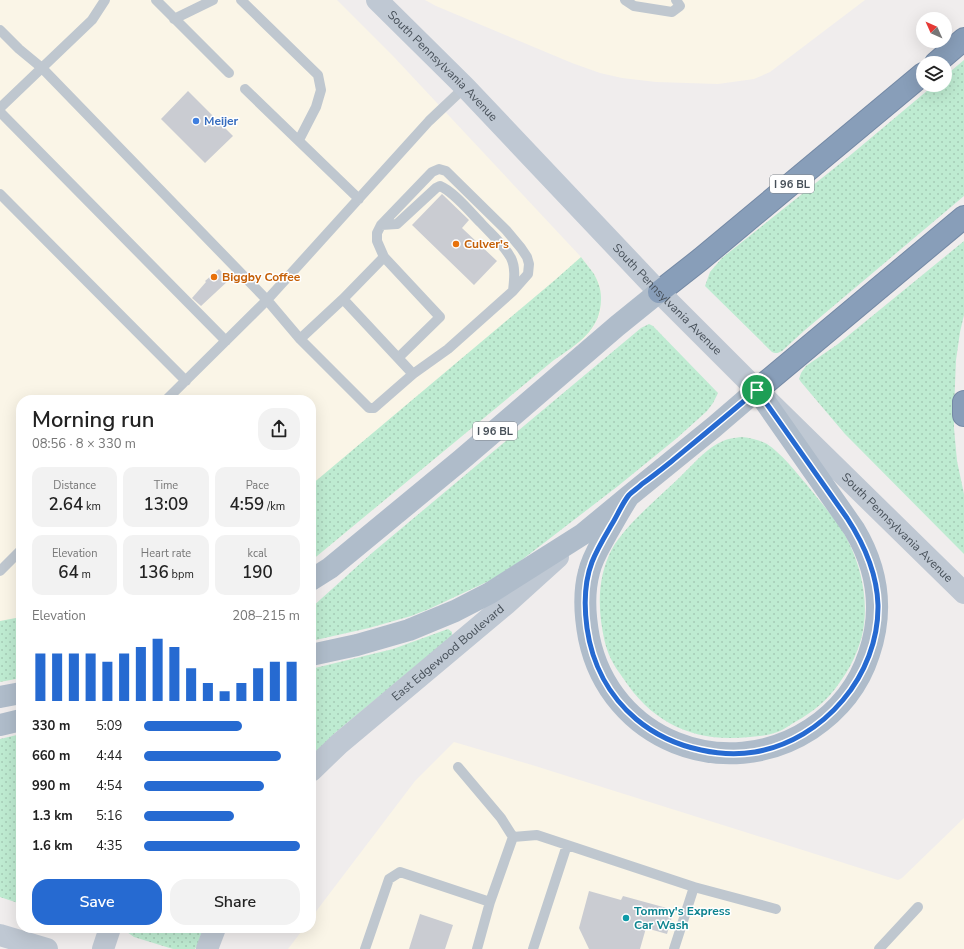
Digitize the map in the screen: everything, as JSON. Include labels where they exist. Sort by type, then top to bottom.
[{"type":"highway","points":[[944,56],[964,39]]},
{"type":"highway","name":"I 96 BL","points":[[659,292],[701,259],[916,80]]},
{"type":"highway","points":[[757,390],[964,217]]},
{"type":"highway","points":[[964,402],[964,415]]},
{"type":"main road","name":"South Pennsylvania Avenue","points":[[377,0],[465,87],[659,292],[964,593]]},
{"type":"main road","name":"I 96 BL","points":[[316,577],[330,568],[461,460],[617,326],[659,292]]},
{"type":"main road","points":[[316,654],[357,645],[409,630],[455,611],[490,593],[583,534],[757,390],[854,529],[864,547],[874,576],[877,594],[877,616],[874,640],[864,667],[852,688],[836,709],[817,725],[796,738],[773,747],[755,752],[721,753],[696,749],[670,741],[649,730],[625,709],[610,691],[593,655],[586,622],[585,597],[592,560],[629,496]]},
{"type":"main road","name":"East Edgewood Boulevard","points":[[316,766],[339,744],[506,604],[583,534]]},
{"type":"main road","points":[[316,583],[330,568]]},
{"type":"main road","points":[[0,697],[16,693]]},
{"type":"main road","points":[[0,725],[16,721]]},
{"type":"main road","points":[[103,949],[108,933]]},
{"type":"main road","points":[[208,949],[213,933]]},
{"type":"main road","points":[[0,935],[47,949]]},
{"type":"lane","points":[[0,108],[92,20],[105,0]]},
{"type":"lane","points":[[156,0],[229,73]]},
{"type":"lane","points":[[174,19],[213,0]]},
{"type":"lane","points":[[241,0],[318,75],[321,90],[320,95],[316,107],[299,140]]},
{"type":"lane","points":[[625,0],[634,6],[672,12],[680,6],[676,0]]},
{"type":"lane","points":[[0,30],[19,49],[42,68],[267,300],[300,339],[369,408],[374,408],[413,374],[448,349],[513,291],[528,274],[529,264],[527,257],[521,248],[506,230],[446,171],[439,169],[432,172],[381,225],[377,233],[377,241],[384,257],[440,317],[398,358]]},
{"type":"lane","points":[[171,395],[267,300],[429,121],[465,87]]},
{"type":"lane","points":[[246,88],[359,199]]},
{"type":"lane","points":[[0,112],[226,341]]},
{"type":"lane","points":[[381,225],[397,224],[440,186],[461,202],[501,244],[512,259],[514,270],[513,291]]},
{"type":"lane","points":[[0,194],[186,381]]},
{"type":"lane","points":[[300,339],[384,257]]},
{"type":"lane","points":[[343,298],[413,374]]},
{"type":"lane","points":[[0,571],[16,555]]},
{"type":"lane","points":[[458,767],[501,818],[513,837]]},
{"type":"lane","points":[[513,837],[537,835],[694,887],[776,909]]},
{"type":"lane","points":[[477,949],[490,902],[513,837]]},
{"type":"lane","points":[[533,949],[567,845]]},
{"type":"lane","points":[[365,949],[389,879],[400,872],[490,902]]},
{"type":"lane","points":[[674,949],[694,887]]},
{"type":"lane","points":[[879,949],[918,907]]},
{"type":"shaded area","points":[[0,0],[337,0],[393,56],[581,257],[599,283],[601,303],[600,313],[597,320],[585,338],[554,360],[316,557],[316,395],[16,395],[16,679],[0,682]]},
{"type":"shaded area","points":[[425,0],[865,0],[770,72],[754,79],[718,84],[656,82],[622,78],[600,73],[572,63]]},
{"type":"shaded area","points":[[454,742],[898,880],[902,878],[964,818],[964,949],[288,949],[300,933],[316,933],[316,911],[415,781]]},
{"type":"green space","points":[[964,60],[964,196],[782,351],[777,353],[772,352],[705,286],[710,272],[722,258],[847,158],[926,92],[952,92],[952,70]]},
{"type":"green space","points":[[964,241],[964,315],[956,360],[954,428],[957,461],[964,494],[964,554],[845,434],[799,379],[806,366],[838,344]]},
{"type":"green space","points":[[581,257],[595,277],[601,294],[600,309],[593,327],[579,342],[554,360],[316,557],[316,481]]},
{"type":"green space","points":[[649,324],[653,326],[718,393],[707,411],[677,438],[618,486],[519,562],[491,580],[411,616],[369,628],[316,640],[316,603],[372,553],[641,328]]},
{"type":"green space","points":[[742,437],[755,439],[767,444],[778,452],[807,485],[841,529],[850,545],[859,570],[864,598],[864,625],[857,651],[847,671],[825,700],[814,710],[783,729],[771,734],[763,736],[730,738],[711,737],[677,727],[648,707],[635,694],[615,667],[607,650],[601,621],[600,593],[602,575],[612,549],[636,518],[710,449],[731,438]]},
{"type":"green space","points":[[16,618],[16,679],[0,682],[0,621]]},
{"type":"green space","points":[[448,629],[452,632],[452,636],[336,732],[316,751],[316,668],[393,649]]},
{"type":"green space","points":[[16,735],[16,902],[0,897],[0,739]]},
{"type":"green space","points":[[128,933],[201,933],[195,949],[173,949],[134,937]]},
{"type":"building","points":[[188,91],[233,136],[205,163],[161,119]]},
{"type":"building","name":"Culver's","points":[[442,194],[469,220],[462,228],[497,261],[474,285],[412,225]]},
{"type":"building","name":"Biggby Coffee","points":[[219,269],[229,280],[201,306],[192,298],[206,282],[205,281]]},
{"type":"building","name":"Tommy's Express Car Wash","points":[[589,891],[621,900],[623,896],[674,910],[667,934],[646,928],[640,949],[589,949],[579,928]]},
{"type":"building","points":[[420,914],[453,925],[445,949],[409,949]]},
{"type":"place","name":"Meijer","points":[[196,121]]},
{"type":"place","name":"Culver's","points":[[456,244]]},
{"type":"place","name":"Biggby Coffee","points":[[214,277]]},
{"type":"place","name":"Tommy's Express Car Wash","points":[[626,918]]},
{"type":"route","points":[[757,390],[847,518],[859,538],[869,558],[874,576],[878,605],[874,640],[864,667],[859,678],[836,709],[817,725],[796,738],[755,752],[733,754],[696,749],[670,741],[653,732],[625,709],[610,691],[593,655],[586,622],[585,597],[586,585],[592,560],[629,496],[757,390]]}]
